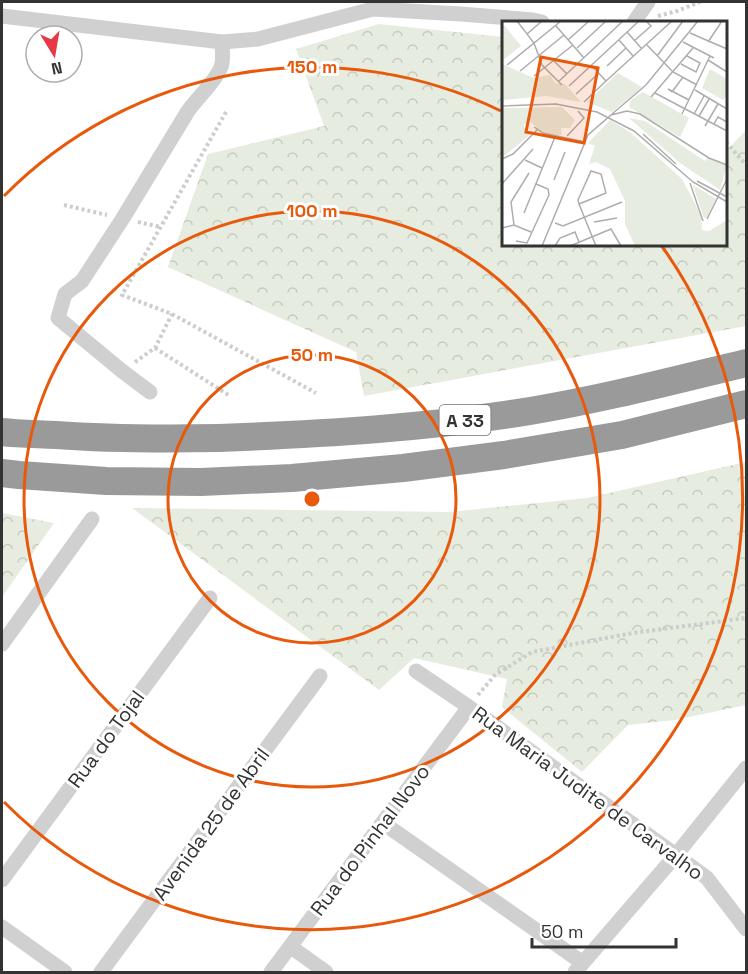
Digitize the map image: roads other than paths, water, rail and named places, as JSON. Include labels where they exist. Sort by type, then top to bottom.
[{"type":"highway","name":"A 33","points":[[2,432],[93,438],[178,439],[266,436],[443,423],[530,411],[747,363]]},
{"type":"highway","name":"A 33","points":[[2,473],[106,481],[201,482],[292,478],[403,468],[504,455],[622,435],[747,404]]},
{"type":"street","points":[[635,21],[648,2]]},
{"type":"street","points":[[2,16],[222,42],[258,39],[374,5],[538,21]]},
{"type":"street","points":[[150,392],[58,318],[65,294],[82,281],[188,111],[221,66],[222,42]]},
{"type":"street","points":[[2,644],[92,519]]},
{"type":"street","name":"Rua do Tojal","points":[[2,880],[210,598]]},
{"type":"street","name":"Rua Maria Judite de Carvalho","points":[[416,671],[707,878],[747,929]]},
{"type":"street","name":"Avenida 25 de Abril","points":[[101,972],[320,676]]},
{"type":"street","name":"Rua do Pinhal Novo","points":[[271,972],[469,707]]},
{"type":"street","points":[[383,823],[579,968],[747,768]]},
{"type":"street","points":[[2,927],[65,972]]},
{"type":"street","points":[[291,947],[326,972]]}]
